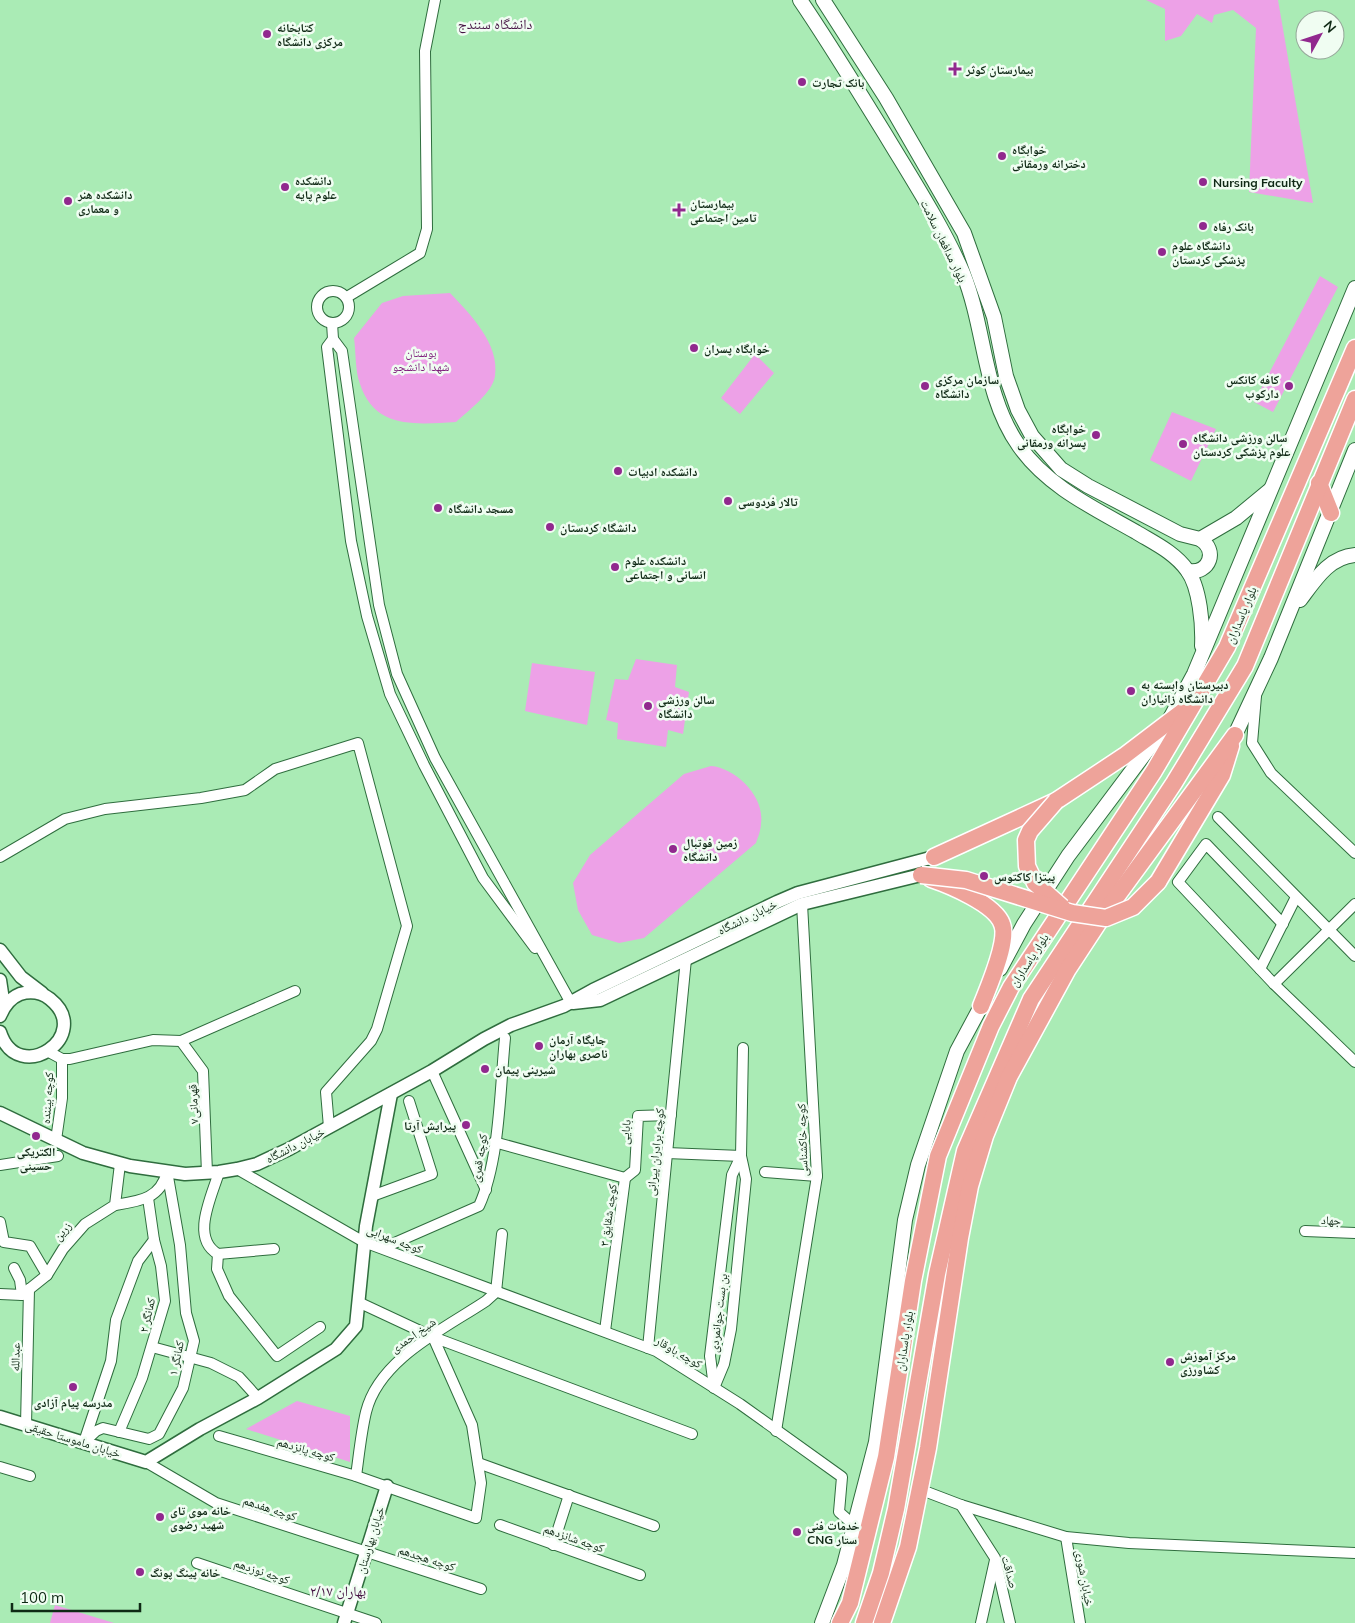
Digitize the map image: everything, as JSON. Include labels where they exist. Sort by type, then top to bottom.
[{"type":"main road","name":"بلوار مدافعان سلامت","points":[[800,0],[912,179],[963,274],[978,323],[990,380],[1001,416],[1019,447],[1051,482],[1168,551],[1188,571],[1198,600],[1203,625],[1201,658]]},
{"type":"main road","name":"بلوار مدافعان سلامت","points":[[823,0],[886,98],[964,233],[994,317],[1006,376],[1018,410],[1032,436],[1062,469],[1088,486],[1180,534],[1200,538]]},
{"type":"main road","points":[[822,1623],[844,1565],[876,1442],[905,1220],[918,1165],[957,1051],[1024,924],[1068,856],[1167,724],[1201,658],[1355,288]]},
{"type":"main road","name":"بلوار پاسداران","points":[[840,1623],[850,1603],[886,1457],[913,1282],[938,1156],[992,1026],[1011,987],[1154,771],[1227,647],[1355,348]]},
{"type":"main road","name":"بلوار پاسداران","points":[[864,1623],[881,1573],[896,1509],[937,1274],[965,1151],[1024,1033],[1030,999],[1174,783],[1246,666],[1319,483],[1355,399]]},
{"type":"main road","points":[[922,875],[966,880],[1072,913],[1106,918],[1133,907],[1158,882],[1222,775],[1235,735],[1271,658],[1355,450]]},
{"type":"main road","points":[[1319,483],[1331,513]]},
{"type":"main road","points":[[1188,571],[1200,571],[1209,563],[1211,558],[1209,546],[1200,538],[1236,518],[1271,490]]},
{"type":"main road","points":[[1286,618],[1322,571],[1344,556],[1355,555]]},
{"type":"main road","points":[[934,857],[1056,801],[1124,756],[1195,701]]},
{"type":"main road","points":[[880,1623],[908,1547],[928,1448],[960,1238],[970,1186],[985,1136],[1009,1077],[1024,1033],[1106,911],[1235,735]]},
{"type":"main road","points":[[1056,801],[1030,831],[1026,840],[1027,866],[1035,883],[1052,900],[1072,913]]},
{"type":"main road","points":[[922,875],[964,892],[989,908],[1002,924],[1003,942],[981,1006]]},
{"type":"main road","points":[[880,1623],[881,1573]]},
{"type":"street","points":[[347,297],[420,253],[425,237],[427,229],[425,52],[435,0]]},
{"type":"street","points":[[332,290],[342,293],[347,297],[349,312],[342,321],[332,323],[327,322],[319,314],[317,304],[319,298],[327,291],[332,290]]},
{"type":"street","points":[[332,323],[333,339],[342,351],[379,605],[397,674],[435,758],[502,882],[571,1003]]},
{"type":"street","points":[[333,339],[328,347],[351,541],[367,616],[390,694],[424,765],[483,878],[521,931],[556,974]]},
{"type":"street","points":[[1257,685],[1252,743],[1263,762],[1271,773],[1355,854]]},
{"type":"street","points":[[0,857],[65,819],[105,809],[201,798],[245,790],[275,769],[358,743],[407,926],[376,1029],[370,1041],[326,1092],[326,1112],[329,1128]]},
{"type":"street","points":[[424,765],[435,758]]},
{"type":"street","points":[[1218,817],[1355,956]]},
{"type":"street","points":[[1283,924],[1206,844],[1178,882],[1274,984],[1355,1062]]},
{"type":"street","name":"خیابان دانشگاه","points":[[0,1114],[83,1153],[120,1164],[168,1171],[213,1172],[257,1164],[329,1128],[511,1025],[571,1003],[593,990],[798,894],[934,857]]},
{"type":"street","name":"خیابان دانشگاه","points":[[571,1003],[600,1000],[802,904],[922,875]]},
{"type":"street","points":[[1260,969],[1296,897]]},
{"type":"street","name":"کوچه خاکشناسی","points":[[776,1431],[817,1176],[802,904]]},
{"type":"street","points":[[1274,984],[1355,904]]},
{"type":"street","points":[[0,950],[21,977],[58,1008],[63,1023],[62,1034],[57,1044],[49,1052],[34,1056],[19,1054],[0,1056]]},
{"type":"street","name":"کوچه برادران پیرانی","points":[[648,1348],[686,959]]},
{"type":"street","points":[[0,980],[2,1012]]},
{"type":"street","points":[[49,1052],[62,1059],[70,1059],[153,1040],[181,1041],[295,991]]},
{"type":"street","points":[[2,1012],[18,995],[37,993],[46,996]]},
{"type":"street","points":[[0,1032],[4,1043],[19,1054]]},
{"type":"street","name":"کوچه قمری","points":[[383,1248],[479,1206],[486,1190],[494,1142],[505,1038]]},
{"type":"street","name":"قهرمانی۷","points":[[181,1041],[203,1071],[213,1172],[204,1227],[204,1240],[209,1249],[218,1254]]},
{"type":"street","name":"بن بست جوانمردی","points":[[714,1388],[724,1364],[731,1329],[746,1179],[741,1156],[743,1048]]},
{"type":"street","name":"کوچه بیننده","points":[[56,1140],[62,1098],[62,1059]]},
{"type":"street","points":[[432,1071],[486,1190]]},
{"type":"street","points":[[146,1462],[200,1429],[258,1398],[336,1349],[356,1326],[364,1242],[391,1094]]},
{"type":"street","points":[[372,1196],[432,1174],[409,1101]]},
{"type":"street","name":"بابایی","points":[[625,1178],[635,1170],[638,1116],[671,1115]]},
{"type":"street","name":"کوچه شقایق ۳","points":[[494,1142],[625,1178],[605,1331]]},
{"type":"street","points":[[667,1153],[741,1156]]},
{"type":"street","points":[[0,1165],[58,1156]]},
{"type":"street","name":"بن بست جوانمردی","points":[[714,1388],[710,1356],[732,1175],[741,1156]]},
{"type":"street","points":[[116,1205],[120,1164]]},
{"type":"street","name":"کوچه سهرابی","points":[[237,1169],[364,1242],[496,1292]]},
{"type":"street","points":[[148,1198],[164,1185],[168,1171]]},
{"type":"street","name":"کمانگر ۱","points":[[84,1442],[96,1431],[104,1428],[149,1440],[159,1434],[183,1388],[194,1341],[186,1312],[179,1236],[168,1171]]},
{"type":"street","points":[[765,1172],[817,1176]]},
{"type":"street","name":"زرین","points":[[25,1292],[47,1275],[63,1249],[85,1224],[116,1205],[148,1198]]},
{"type":"street","name":"کمانگر ۲","points":[[119,1432],[142,1378],[165,1301],[161,1266],[154,1240],[148,1198]]},
{"type":"street","points":[[0,1222],[4,1242],[30,1246],[47,1275]]},
{"type":"street","name":"جهاد","points":[[1305,1231],[1355,1234]]},
{"type":"street","points":[[496,1292],[502,1234]]},
{"type":"street","points":[[84,1442],[111,1361],[116,1320],[138,1261],[154,1240]]},
{"type":"street","points":[[274,1249],[218,1254],[217,1269],[229,1296],[277,1356],[320,1327]]},
{"type":"street","name":"عبدالله","points":[[14,1268],[25,1292],[26,1425]]},
{"type":"street","points":[[0,1294],[25,1292]]},
{"type":"street","name":"کوچه باوقار","points":[[496,1292],[648,1348],[714,1388],[842,1478],[839,1512],[854,1526]]},
{"type":"street","name":"شیخ احمدی","points":[[356,1476],[366,1411],[378,1383],[397,1360],[496,1292]]},
{"type":"street","points":[[358,1302],[433,1336],[692,1434]]},
{"type":"street","points":[[387,1486],[476,1518],[481,1483],[472,1425],[433,1336]]},
{"type":"street","points":[[152,1347],[211,1363],[239,1377],[258,1398]]},
{"type":"street","name":"خیابان ماموستا حقیقی","points":[[0,1417],[146,1462]]},
{"type":"street","name":"کوچه پانزدهم","points":[[218,1436],[387,1486]]},
{"type":"street","name":"کوچه هفدهم","points":[[146,1462],[216,1503],[366,1552]]},
{"type":"street","points":[[478,1463],[654,1526]]},
{"type":"street","points":[[0,1467],[30,1476]]},
{"type":"street","name":"خیابان بهارستان","points":[[346,1618],[387,1486]]},
{"type":"street","points":[[919,1489],[961,1505],[1066,1537],[1130,1543],[1355,1553]]},
{"type":"street","points":[[553,1544],[569,1495]]},
{"type":"street","name":"صداقت","points":[[961,1505],[996,1558],[1010,1623]]},
{"type":"street","name":"کوچه شانزدهم","points":[[500,1525],[640,1575]]},
{"type":"street","name":"خیابان شوری","points":[[1066,1537],[1080,1623]]},
{"type":"street","name":"کوچه هجدهم","points":[[366,1552],[481,1589]]},
{"type":"street","points":[[981,1623],[996,1558]]},
{"type":"street","name":"کوچه نوزدهم","points":[[197,1563],[346,1618],[376,1623]]},
{"type":"green space","points":[[1146,0],[1278,0],[1313,203],[1249,192],[1256,28],[1233,10],[1214,15],[1212,23],[1197,14],[1181,36],[1165,41],[1165,9]]},
{"type":"green space","points":[[1320,276],[1338,287],[1273,412],[1254,402]]},
{"type":"green space","name":"بوستان شهدا دانشجو","points":[[450,293],[482,330],[493,352],[495,376],[490,388],[456,422],[412,423],[387,417],[376,410],[367,399],[360,384],[356,367],[354,338],[382,303],[403,296]]},
{"type":"green space","points":[[755,354],[774,373],[740,414],[721,398]]},
{"type":"green space","name":"سالن ورزشی دانشگاه علوم پزشکی کردستان","points":[[1172,412],[1216,429],[1191,481],[1150,460]]},
{"type":"green space","name":"سالن ورزشی دانشگاه","points":[[636,659],[677,665],[675,687],[689,692],[683,734],[668,730],[666,747],[617,739],[618,723],[606,720],[615,679],[628,680]]},
{"type":"green space","points":[[532,663],[595,672],[587,725],[525,711]]},
{"type":"green space","name":"زمین فوتبال دانشگاه","points":[[711,766],[730,772],[739,778],[754,794],[761,813],[756,843],[644,938],[619,943],[592,935],[578,910],[573,883],[590,855],[684,774]]},
{"type":"green space","points":[[297,1401],[350,1416],[350,1462],[246,1429]]},
{"type":"green space","points":[[55,1605],[114,1623],[50,1623]]},
{"type":"place","name":"کتابخانه مرکزی دانشگاه","points":[[267,34]]},
{"type":"place","name":"بیمارستان کوثر","points":[[955,69]]},
{"type":"place","name":"بانک تجارت","points":[[802,82]]},
{"type":"place","name":"خوابگاه دخترانه ورمقانی","points":[[1002,156]]},
{"type":"place","name":"Nursing Faculty","points":[[1203,182]]},
{"type":"place","name":"دانشکده علوم پایه","points":[[285,187]]},
{"type":"place","name":"دانشکده هنر و معماری","points":[[68,201]]},
{"type":"place","name":"بیمارستان تامین اجتماعی","points":[[679,210]]},
{"type":"place","name":"بانک رفاه","points":[[1203,226]]},
{"type":"place","name":"دانشگاه علوم پزشکی کردستان","points":[[1162,252]]},
{"type":"place","name":"خوابگاه پسران","points":[[694,348]]},
{"type":"place","name":"سازمان مرکزی دانشگاه","points":[[925,386]]},
{"type":"place","name":"کافه کانکس دارکوب","points":[[1289,386]]},
{"type":"place","name":"خوابگاه پسرانه ورمقانی","points":[[1096,435]]},
{"type":"place","name":"سالن ورزشی دانشگاه علوم پزشکی کردستان","points":[[1183,444]]},
{"type":"place","name":"دانشکده ادبیات","points":[[618,471]]},
{"type":"place","name":"تالار فردوسی","points":[[728,501]]},
{"type":"place","name":"مسجد دانشگاه","points":[[438,508]]},
{"type":"place","name":"دانشگاه کردستان","points":[[550,527]]},
{"type":"place","name":"دانشکده علوم انسانی و اجتماعی","points":[[615,567]]},
{"type":"place","name":"دبیرستان وابسته به دانشگاه زانیاران","points":[[1131,691]]},
{"type":"place","name":"سالن ورزشی دانشگاه","points":[[648,706]]},
{"type":"place","name":"زمین فوتبال دانشگاه","points":[[673,849]]},
{"type":"place","name":"پیتزا کاکتوس","points":[[984,876]]},
{"type":"place","name":"جایگاه آرمان ناصری بهاران","points":[[539,1046]]},
{"type":"place","name":"شیرینی پیمان","points":[[485,1069]]},
{"type":"place","name":"پیرایش آرتا","points":[[466,1125]]},
{"type":"place","name":"الکتریکی حسینی","points":[[36,1136]]},
{"type":"place","name":"مرکز آموزش کشاورزی","points":[[1170,1362]]},
{"type":"place","name":"مدرسه پیام آزادی","points":[[73,1387]]},
{"type":"place","name":"خانه موی تای شهید رضوی","points":[[160,1517]]},
{"type":"place","name":"خدمات فنی‌ CNG ستار","points":[[797,1532]]},
{"type":"place","name":"خانه پینگ پونگ","points":[[140,1572]]},
{"type":"district","name":"دانشگاه سنندج","points":[[495,24]]},
{"type":"district","name":"۲/۱۷ بهاران","points":[[338,1591]]}]
